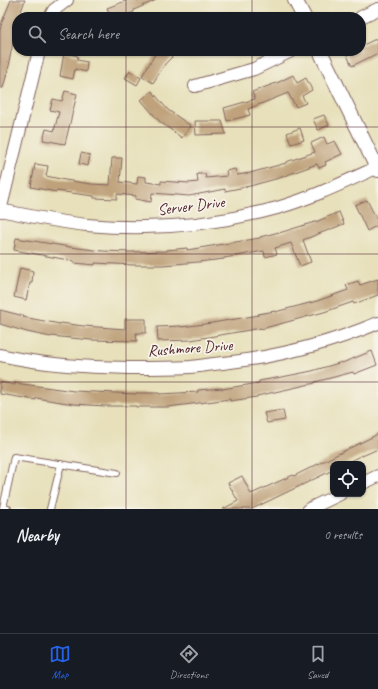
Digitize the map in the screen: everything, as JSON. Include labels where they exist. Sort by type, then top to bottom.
[{"type":"street","points":[[53,12],[67,0]]},
{"type":"street","points":[[295,0],[301,12]]},
{"type":"street","points":[[366,15],[378,9]]},
{"type":"street","points":[[0,210],[38,56]]},
{"type":"street","points":[[195,86],[254,69],[281,56]]},
{"type":"street","points":[[322,56],[378,168]]},
{"type":"street","name":"Server Drive","points":[[0,210],[46,219],[118,227],[182,225],[244,216],[276,208],[328,190],[378,168]]},
{"type":"street","name":"Rushmore Drive","points":[[0,355],[43,363],[82,367],[191,367],[240,361],[284,353],[323,343],[378,323]]},
{"type":"street","points":[[366,482],[378,476]]},
{"type":"street","points":[[309,509],[334,497]]},
{"type":"lane","points":[[8,509],[3,508],[14,457],[117,473]]},
{"type":"lane","points":[[50,509],[61,464]]},
{"type":"building","points":[[11,0],[25,0],[21,12],[12,12],[12,47],[10,62],[3,88],[0,88],[0,31]]},
{"type":"building","points":[[128,0],[156,0],[134,10],[134,12],[109,12],[107,8]]},
{"type":"building","points":[[378,38],[378,53],[352,66],[347,56],[366,56],[366,44]]},
{"type":"building","points":[[63,56],[78,56],[77,60],[87,62],[86,72],[75,69],[73,79],[60,76]]},
{"type":"building","points":[[154,56],[173,56],[165,64],[153,83],[142,76]]},
{"type":"building","points":[[130,71],[141,78],[137,85],[125,78]]},
{"type":"building","points":[[293,75],[297,83],[306,78],[312,90],[302,96],[306,103],[296,107],[288,93],[248,109],[250,115],[227,121],[224,108],[255,99],[252,92]]},
{"type":"building","points":[[65,91],[77,94],[65,144],[43,140],[46,129],[54,131],[59,112],[50,110],[53,99],[62,101]]},
{"type":"building","points":[[152,91],[168,110],[191,126],[182,138],[159,121],[141,100]]},
{"type":"building","points":[[324,115],[329,125],[318,130],[313,119]]},
{"type":"building","points":[[195,121],[222,121],[226,134],[196,135]]},
{"type":"building","points":[[300,128],[304,140],[291,144],[287,133]]},
{"type":"building","points":[[324,137],[327,144],[335,141],[342,154],[325,162],[326,165],[319,168],[317,164],[279,178],[225,191],[225,189],[189,196],[152,193],[151,202],[135,199],[136,196],[117,194],[117,199],[94,198],[94,196],[56,192],[31,187],[35,164],[48,166],[46,176],[91,184],[110,185],[112,158],[122,158],[120,182],[137,184],[138,176],[146,177],[146,182],[161,184],[161,181],[189,183],[198,182],[197,174],[205,174],[206,178],[227,176],[226,171],[235,169],[237,175],[286,163],[315,152],[311,143]]},
{"type":"building","points":[[81,153],[90,155],[88,166],[79,164]]},
{"type":"building","points":[[367,200],[378,222],[378,225],[367,231],[355,205]]},
{"type":"building","points":[[339,212],[344,224],[303,240],[311,262],[300,266],[291,243],[275,248],[277,254],[265,257],[264,251],[224,259],[163,265],[95,263],[95,265],[74,263],[74,261],[14,250],[16,238],[103,251],[167,251],[187,248],[187,250],[260,238],[318,221]]},
{"type":"building","points":[[20,268],[33,271],[32,283],[30,283],[26,300],[14,297]]},
{"type":"building","points":[[378,279],[378,295],[354,304],[353,302],[324,312],[261,329],[191,340],[158,341],[157,327],[181,327],[275,312],[317,301],[348,290],[346,285],[358,281],[360,285]]},
{"type":"building","points":[[0,310],[24,316],[23,317],[60,324],[125,329],[125,319],[146,319],[146,333],[136,333],[137,341],[51,337],[0,324]]},
{"type":"building","points":[[372,351],[377,365],[354,374],[353,372],[257,397],[230,401],[230,399],[168,407],[136,407],[74,404],[0,394],[0,382],[74,391],[136,394],[198,392],[198,390],[222,389],[259,383],[259,381],[312,371],[342,363]]},
{"type":"building","points":[[283,410],[285,420],[267,423],[264,413]]},
{"type":"building","points":[[378,434],[378,449],[350,461],[330,461],[330,471],[252,509],[223,509],[238,501],[228,483],[242,476],[251,494],[293,475],[294,476]]}]
